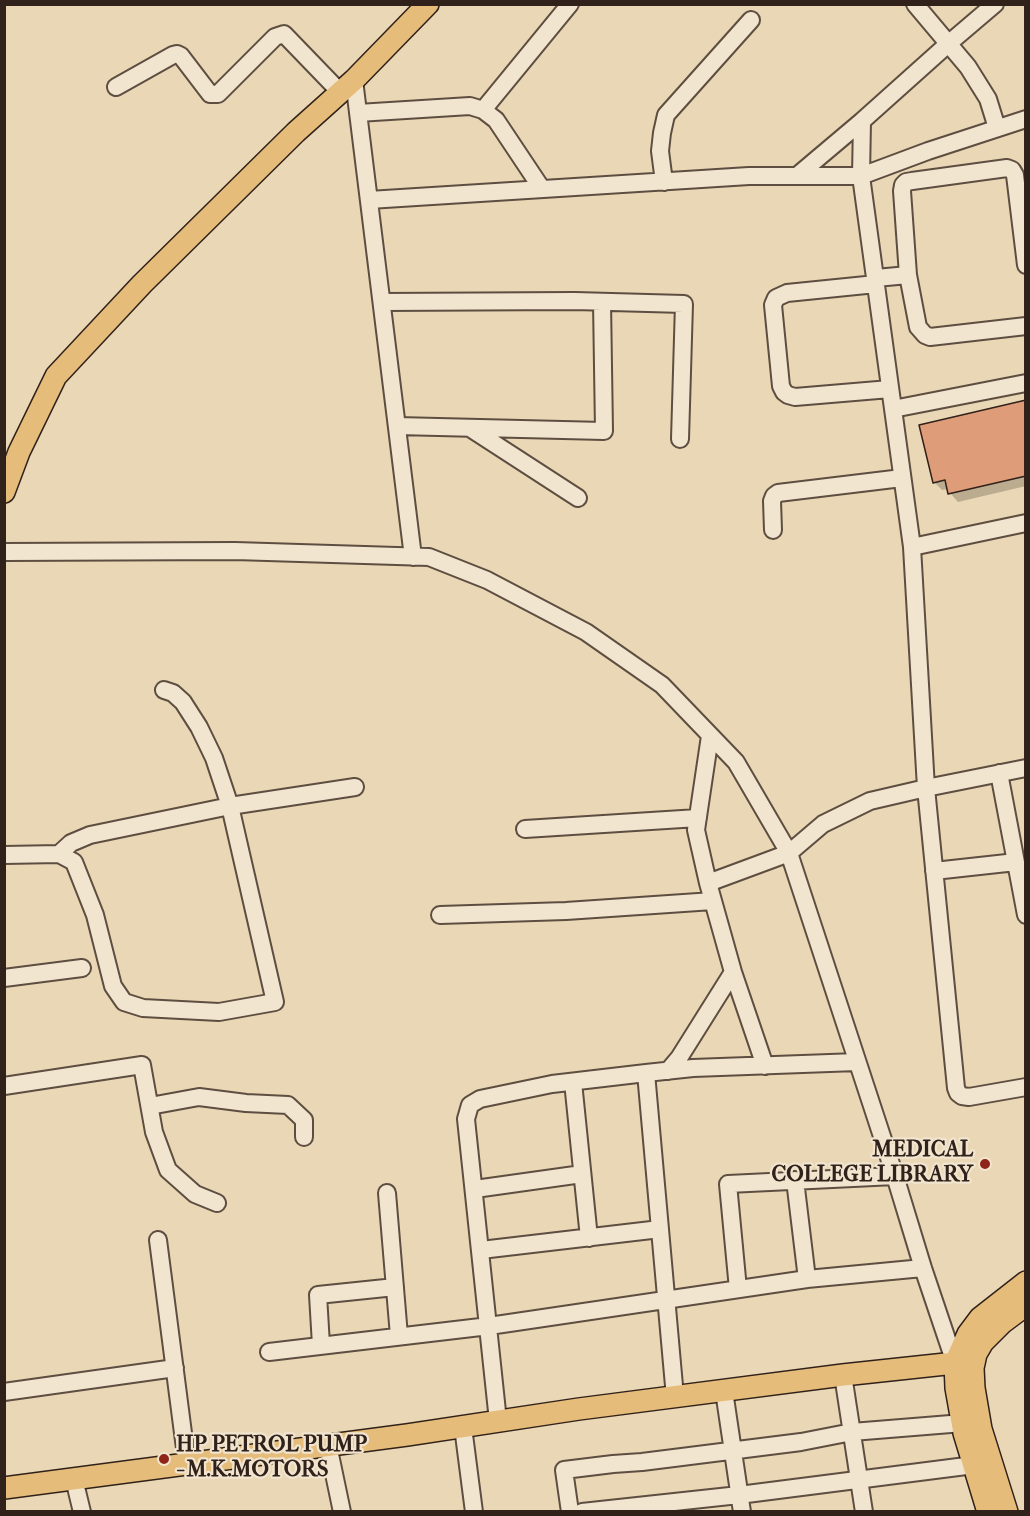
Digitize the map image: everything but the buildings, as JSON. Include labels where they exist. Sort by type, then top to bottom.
[{"type":"main road","points":[[4,492],[19,452],[56,376],[150,276],[296,132],[347,86],[428,4]]},
{"type":"main road","points":[[988,1512],[963,1423],[956,1388],[964,1365],[968,1334],[980,1318],[1026,1282]]},
{"type":"main road","points":[[4,1488],[328,1446],[579,1408],[843,1375],[964,1365],[1002,1323],[1026,1305]]},
{"type":"main road","points":[[964,1365],[974,1388],[981,1429],[1007,1512]]},
{"type":"street","points":[[483,110],[570,4]]},
{"type":"street","points":[[915,4],[968,67],[988,99],[997,128]]},
{"type":"street","points":[[798,175],[995,4]]},
{"type":"street","points":[[664,182],[660,152],[666,115],[751,20]]},
{"type":"street","points":[[116,87],[177,54],[181,56],[210,94],[218,94],[275,37],[284,34],[347,86],[358,113],[413,556]]},
{"type":"street","points":[[358,113],[470,106],[483,110],[496,120],[542,189]]},
{"type":"street","points":[[369,200],[749,176],[861,176],[1026,119]]},
{"type":"street","points":[[862,121],[861,176],[912,547],[926,788],[958,1093],[969,1097],[1026,1087]]},
{"type":"street","points":[[1026,265],[1015,175],[1012,170],[1007,168],[912,181],[903,185],[908,275],[918,327],[930,337],[1026,326]]},
{"type":"street","points":[[890,389],[795,397],[788,395],[782,386],[773,305],[776,298],[787,293],[908,275]]},
{"type":"street","points":[[382,302],[684,304],[680,440]]},
{"type":"street","points":[[397,426],[604,430],[602,302]]},
{"type":"street","points":[[893,409],[1026,383]]},
{"type":"street","points":[[469,428],[579,498]]},
{"type":"street","points":[[773,530],[772,501],[778,493],[902,478]]},
{"type":"street","points":[[912,547],[1026,524]]},
{"type":"street","points":[[4,552],[235,551],[429,557],[487,580],[586,632],[662,685],[736,762],[789,853],[923,1268],[964,1365]]},
{"type":"street","points":[[4,855],[59,854],[74,862],[95,915],[113,986],[123,1002],[142,1008],[219,1012],[275,1002],[230,806],[214,758],[199,727],[183,702],[173,693],[164,690]]},
{"type":"street","points":[[710,736],[696,830],[733,972],[765,1066]]},
{"type":"street","points":[[708,883],[789,853],[823,824],[870,801],[1026,768]]},
{"type":"street","points":[[999,773],[1026,915]]},
{"type":"street","points":[[59,854],[71,843],[90,835],[230,806],[355,787]]},
{"type":"street","points":[[525,829],[698,818]]},
{"type":"street","points":[[934,871],[1016,862]]},
{"type":"street","points":[[440,915],[566,911],[713,901]]},
{"type":"street","points":[[4,978],[82,968]]},
{"type":"street","points":[[668,1071],[679,1058],[733,972]]},
{"type":"street","points":[[498,1421],[466,1119],[470,1106],[480,1099],[552,1084],[646,1073],[693,1068],[857,1062]]},
{"type":"street","points":[[4,1086],[142,1065],[154,1132],[168,1170],[195,1194],[217,1203]]},
{"type":"street","points":[[646,1073],[675,1397]]},
{"type":"street","points":[[573,1082],[589,1238]]},
{"type":"street","points":[[150,1106],[199,1097],[288,1105],[304,1120],[304,1137]]},
{"type":"street","points":[[475,1189],[582,1174]]},
{"type":"street","points":[[738,1289],[729,1184],[895,1176]]},
{"type":"street","points":[[795,1180],[807,1280]]},
{"type":"street","points":[[387,1193],[399,1336]]},
{"type":"street","points":[[481,1250],[660,1229]]},
{"type":"street","points":[[158,1240],[188,1464]]},
{"type":"street","points":[[269,1352],[489,1326],[807,1280],[923,1268]]},
{"type":"street","points":[[321,1345],[318,1295],[395,1287]]},
{"type":"street","points":[[4,1392],[175,1368]]},
{"type":"street","points":[[843,1375],[864,1512]]},
{"type":"street","points":[[724,1391],[741,1503]]},
{"type":"street","points":[[570,1512],[564,1470],[801,1442],[852,1432],[963,1423]]},
{"type":"street","points":[[463,1426],[474,1512]]},
{"type":"street","points":[[328,1446],[342,1512]]},
{"type":"street","points":[[582,1512],[741,1503],[859,1480],[974,1465]]},
{"type":"street","points":[[74,1479],[82,1512]]},
{"type":"place","name":"MEDICAL COLLEGE LIBRARY","points":[[985,1164]]},
{"type":"place","name":"HP PETROL PUMP - M.K.MOTORS","points":[[164,1459]]}]
